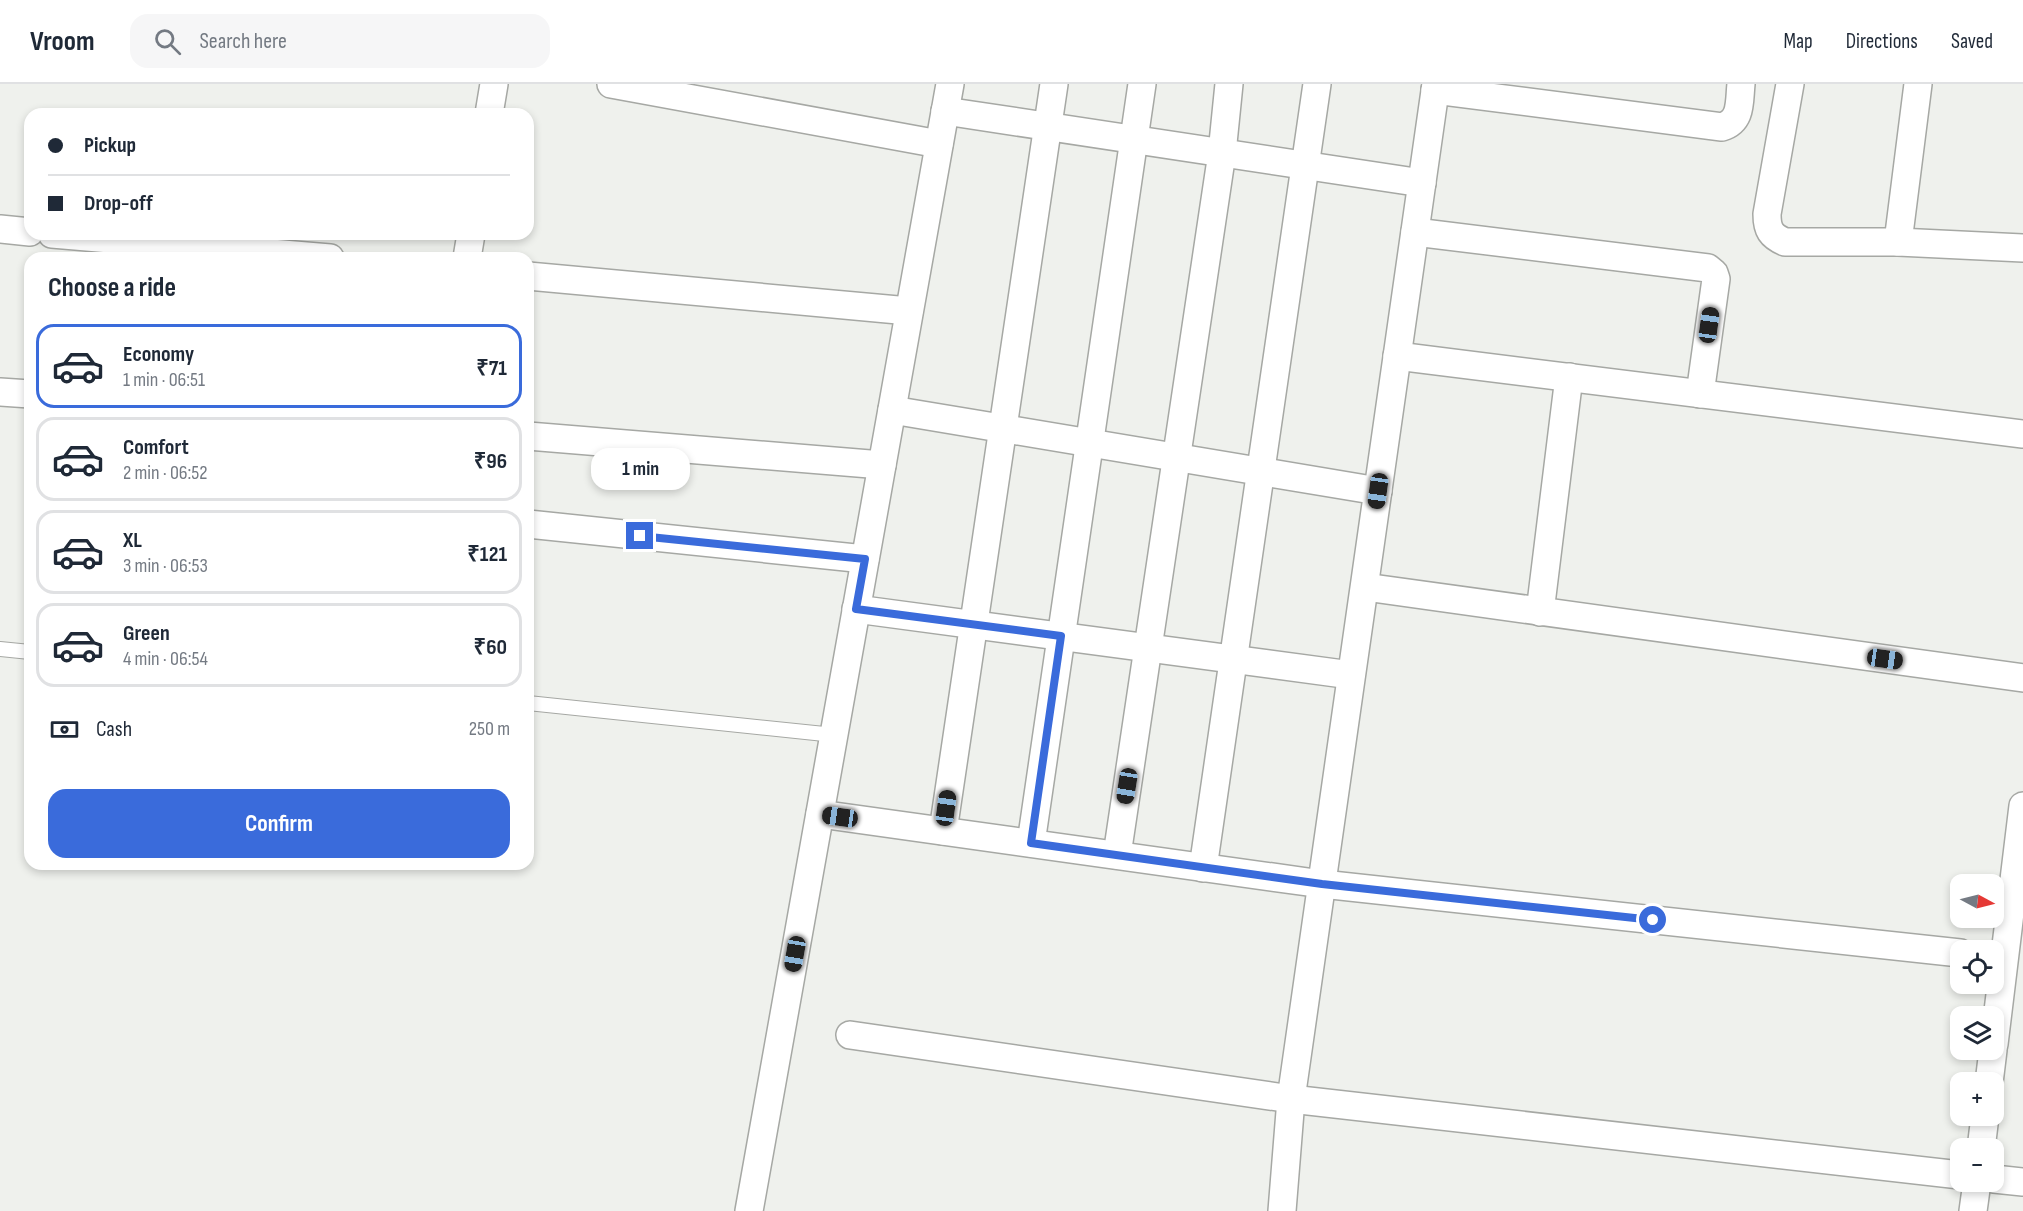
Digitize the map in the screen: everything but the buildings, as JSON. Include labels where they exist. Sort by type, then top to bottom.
[{"type":"street","points":[[490,108],[494,84]]},
{"type":"street","points":[[611,84],[939,144]]},
{"type":"street","points":[[749,1211],[950,84]]},
{"type":"street","points":[[943,831],[1054,84]]},
{"type":"street","points":[[1031,843],[1142,84]]},
{"type":"street","points":[[1117,855],[1222,153],[1229,84]]},
{"type":"street","points":[[1203,867],[1317,84]]},
{"type":"street","points":[[1282,1211],[1291,1100],[1435,87],[1722,127],[1731,124],[1737,118],[1741,84]]},
{"type":"street","points":[[1790,84],[1767,214],[1767,226],[1772,236],[1785,242],[1898,242],[2023,248]]},
{"type":"street","points":[[1898,242],[1918,84]]},
{"type":"street","points":[[945,111],[1422,183]]},
{"type":"street","points":[[0,230],[24,232]]},
{"type":"street","points":[[1415,232],[1708,268],[1714,273],[1716,279],[1700,394]]},
{"type":"street","points":[[122,240],[260,252]]},
{"type":"street","points":[[534,277],[909,311]]},
{"type":"street","points":[[1397,356],[2023,434]]},
{"type":"street","points":[[1540,612],[1569,377]]},
{"type":"street","points":[[0,392],[24,394]]},
{"type":"street","points":[[892,410],[1378,491]]},
{"type":"street","points":[[534,436],[882,465]]},
{"type":"street","points":[[534,525],[865,559]]},
{"type":"street","points":[[1365,587],[2023,678]]},
{"type":"street","points":[[856,609],[1351,675]]},
{"type":"street","points":[[2000,1006],[2023,806]]},
{"type":"street","points":[[820,814],[1322,884],[1950,952]]},
{"type":"street","points":[[850,1035],[1291,1100],[1950,1174]]},
{"type":"street","points":[[2004,1180],[2023,1182]]},
{"type":"street","points":[[1973,1211],[1976,1192]]},
{"type":"lane","points":[[0,648],[24,651]]},
{"type":"lane","points":[[534,705],[834,735]]},
{"type":"route","points":[[640,536],[865,559],[856,609],[1061,636],[1031,843],[1322,884],[1653,920]]}]
